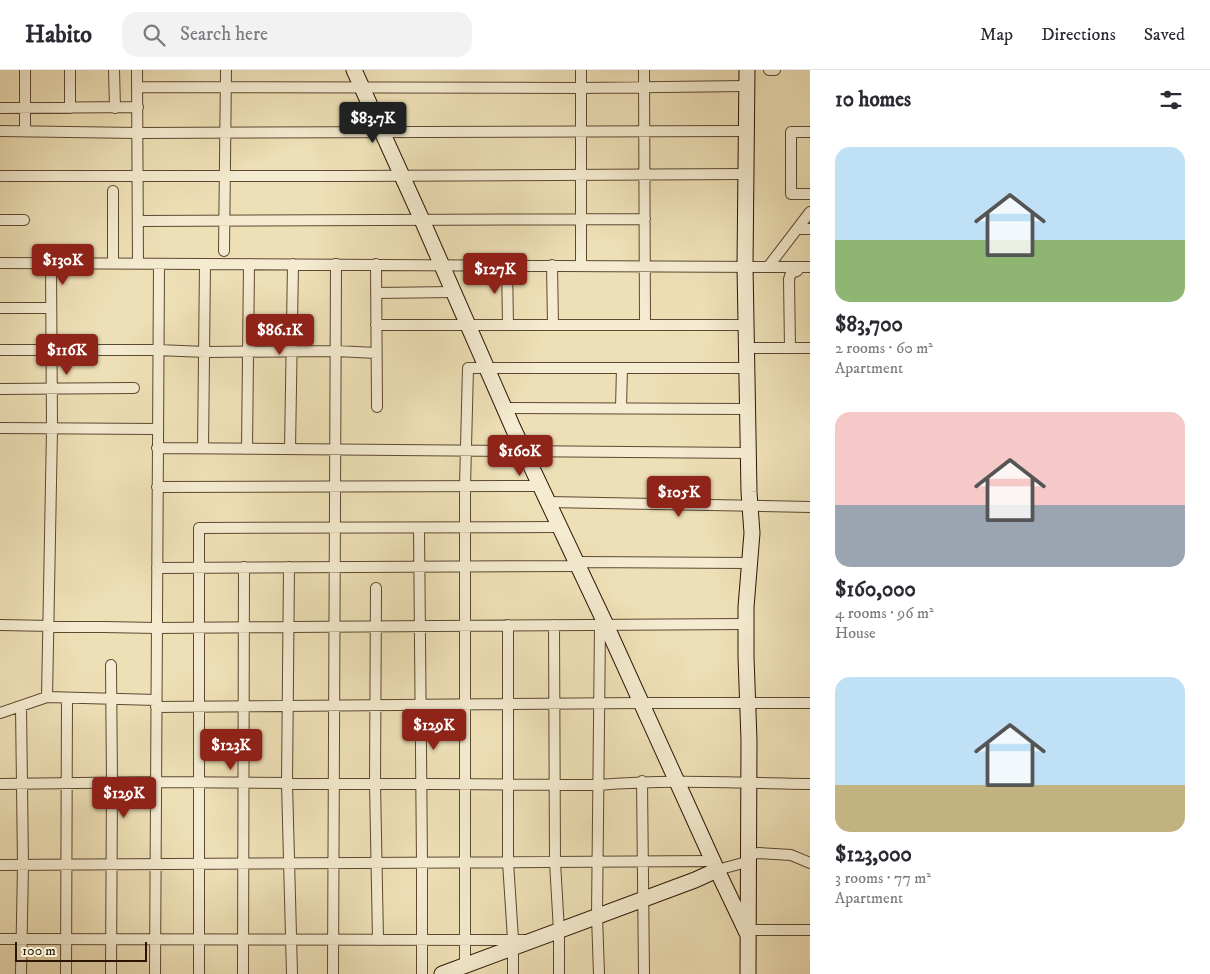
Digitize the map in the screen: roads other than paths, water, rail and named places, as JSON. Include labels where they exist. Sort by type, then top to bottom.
[{"type":"main road","points":[[354,70],[524,451],[578,564],[603,624],[748,932]]},
{"type":"main road","points":[[747,70],[746,174],[748,266],[746,325],[752,534],[746,624],[748,703],[758,783],[748,932],[748,974]]},
{"type":"main road","points":[[442,974],[513,943],[532,940],[696,880],[715,865]]},
{"type":"street","points":[[25,70],[25,131]]},
{"type":"street","points":[[70,70],[70,108]]},
{"type":"street","points":[[114,70],[115,108]]},
{"type":"street","points":[[137,70],[138,264]]},
{"type":"street","points":[[224,251],[226,70]]},
{"type":"street","points":[[580,265],[581,70]]},
{"type":"street","points":[[644,70],[645,325]]},
{"type":"street","points":[[769,70],[775,70]]},
{"type":"street","points":[[137,88],[747,86]]},
{"type":"street","points":[[0,108],[138,107]]},
{"type":"street","points":[[0,131],[138,133],[746,130]]},
{"type":"street","points":[[810,132],[791,132],[791,194],[810,194]]},
{"type":"street","points":[[0,176],[746,174]]},
{"type":"street","points":[[113,190],[113,264]]},
{"type":"street","points":[[766,266],[810,212]]},
{"type":"street","points":[[138,221],[645,219]]},
{"type":"street","points":[[0,220],[24,220]]},
{"type":"street","points":[[797,229],[810,229]]},
{"type":"street","points":[[0,264],[805,266]]},
{"type":"street","points":[[47,697],[52,428],[51,264]]},
{"type":"street","points":[[155,974],[159,264]]},
{"type":"street","points":[[203,448],[205,264]]},
{"type":"street","points":[[247,449],[249,264]]},
{"type":"street","points":[[290,449],[293,264]]},
{"type":"street","points":[[333,974],[336,264]]},
{"type":"street","points":[[376,264],[377,407]]},
{"type":"street","points":[[507,265],[508,325]]},
{"type":"street","points":[[552,265],[553,325]]},
{"type":"street","points":[[790,348],[789,278],[791,273],[805,266]]},
{"type":"street","points":[[376,292],[454,292]]},
{"type":"street","points":[[0,308],[51,308]]},
{"type":"street","points":[[376,325],[746,325]]},
{"type":"street","points":[[747,348],[810,348]]},
{"type":"street","points":[[0,350],[336,351],[376,353]]},
{"type":"street","points":[[465,965],[465,451],[468,368],[747,368]]},
{"type":"street","points":[[621,408],[622,368]]},
{"type":"street","points":[[0,389],[134,388]]},
{"type":"street","points":[[505,408],[748,409]]},
{"type":"street","points":[[0,428],[157,429]]},
{"type":"street","points":[[157,448],[749,453]]},
{"type":"street","points":[[157,487],[541,486]]},
{"type":"street","points":[[548,502],[810,507]]},
{"type":"street","points":[[199,974],[199,528],[560,527]]},
{"type":"street","points":[[419,528],[422,974]]},
{"type":"street","points":[[156,568],[749,563]]},
{"type":"street","points":[[243,974],[244,567]]},
{"type":"street","points":[[289,567],[287,783],[292,974]]},
{"type":"street","points":[[376,588],[377,705],[375,784],[378,940]]},
{"type":"street","points":[[599,974],[597,916],[598,785],[599,703],[603,624]]},
{"type":"street","points":[[0,625],[199,628],[746,624]]},
{"type":"street","points":[[508,625],[508,862],[513,974]]},
{"type":"street","points":[[554,625],[554,785],[555,862],[559,930],[558,974]]},
{"type":"street","points":[[111,665],[111,974]]},
{"type":"street","points":[[0,713],[47,697],[111,699],[199,707],[640,702],[810,703]]},
{"type":"street","points":[[66,974],[67,698]]},
{"type":"street","points":[[21,706],[23,784],[22,974]]},
{"type":"street","points":[[642,781],[644,974]]},
{"type":"street","points":[[0,784],[199,782],[598,785],[642,781],[677,781],[810,784]]},
{"type":"street","points":[[0,865],[642,862],[715,865],[743,863],[753,856],[771,853],[791,855],[810,863]]},
{"type":"street","points":[[748,932],[810,930]]},
{"type":"street","points":[[0,939],[465,940],[513,943]]}]
